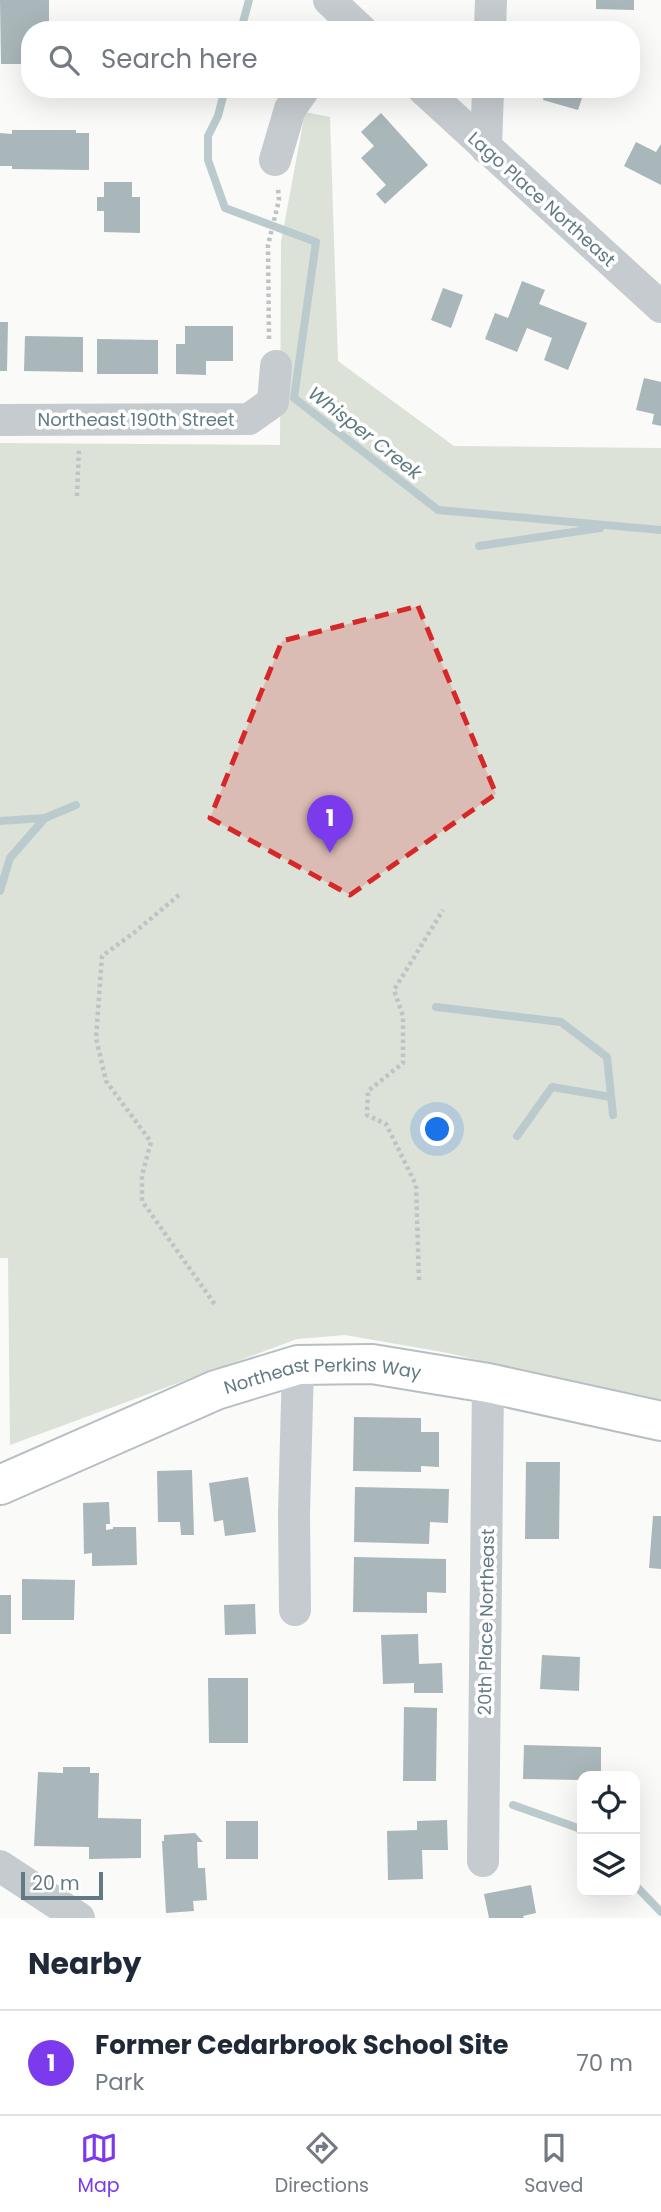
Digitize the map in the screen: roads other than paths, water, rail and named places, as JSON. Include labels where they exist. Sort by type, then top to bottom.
[{"type":"main road","name":"Northeast Perkins Way","points":[[0,1485],[216,1390],[298,1366],[372,1364],[488,1383],[661,1421]]},
{"type":"street","points":[[329,0],[348,21]]},
{"type":"street","points":[[490,21],[491,0]]},
{"type":"street","points":[[275,160],[290,109],[298,98]]},
{"type":"street","name":"Lago Place Northeast","points":[[433,98],[661,307]]},
{"type":"street","points":[[486,148],[488,98]]},
{"type":"street","name":"Northeast 190th Street","points":[[0,420],[249,419],[273,402],[276,366]]},
{"type":"street","points":[[295,1610],[294,1513],[298,1366]]},
{"type":"street","name":"20th Place Northeast","points":[[483,1861],[488,1383]]},
{"type":"street","points":[[0,1867],[79,1918]]},
{"type":"waterway","name":"Whisper Creek","points":[[243,21],[249,0]]},
{"type":"waterway","name":"Whisper Creek","points":[[223,98],[218,116],[208,136],[208,160],[225,208],[316,242],[294,398],[438,510],[661,530]]},
{"type":"waterway","points":[[479,546],[600,528]]},
{"type":"waterway","points":[[0,821],[45,818],[76,805]]},
{"type":"waterway","points":[[0,891],[10,858],[45,818]]},
{"type":"waterway","points":[[436,1007],[561,1022],[607,1057],[613,1115]]},
{"type":"waterway","points":[[517,1136],[552,1087],[611,1097]]},
{"type":"waterway","points":[[513,1805],[577,1828]]},
{"type":"waterway","points":[[640,1890],[661,1912]]},
{"type":"place","name":"Former Cedarbrook School Site","points":[[330,853]]}]
